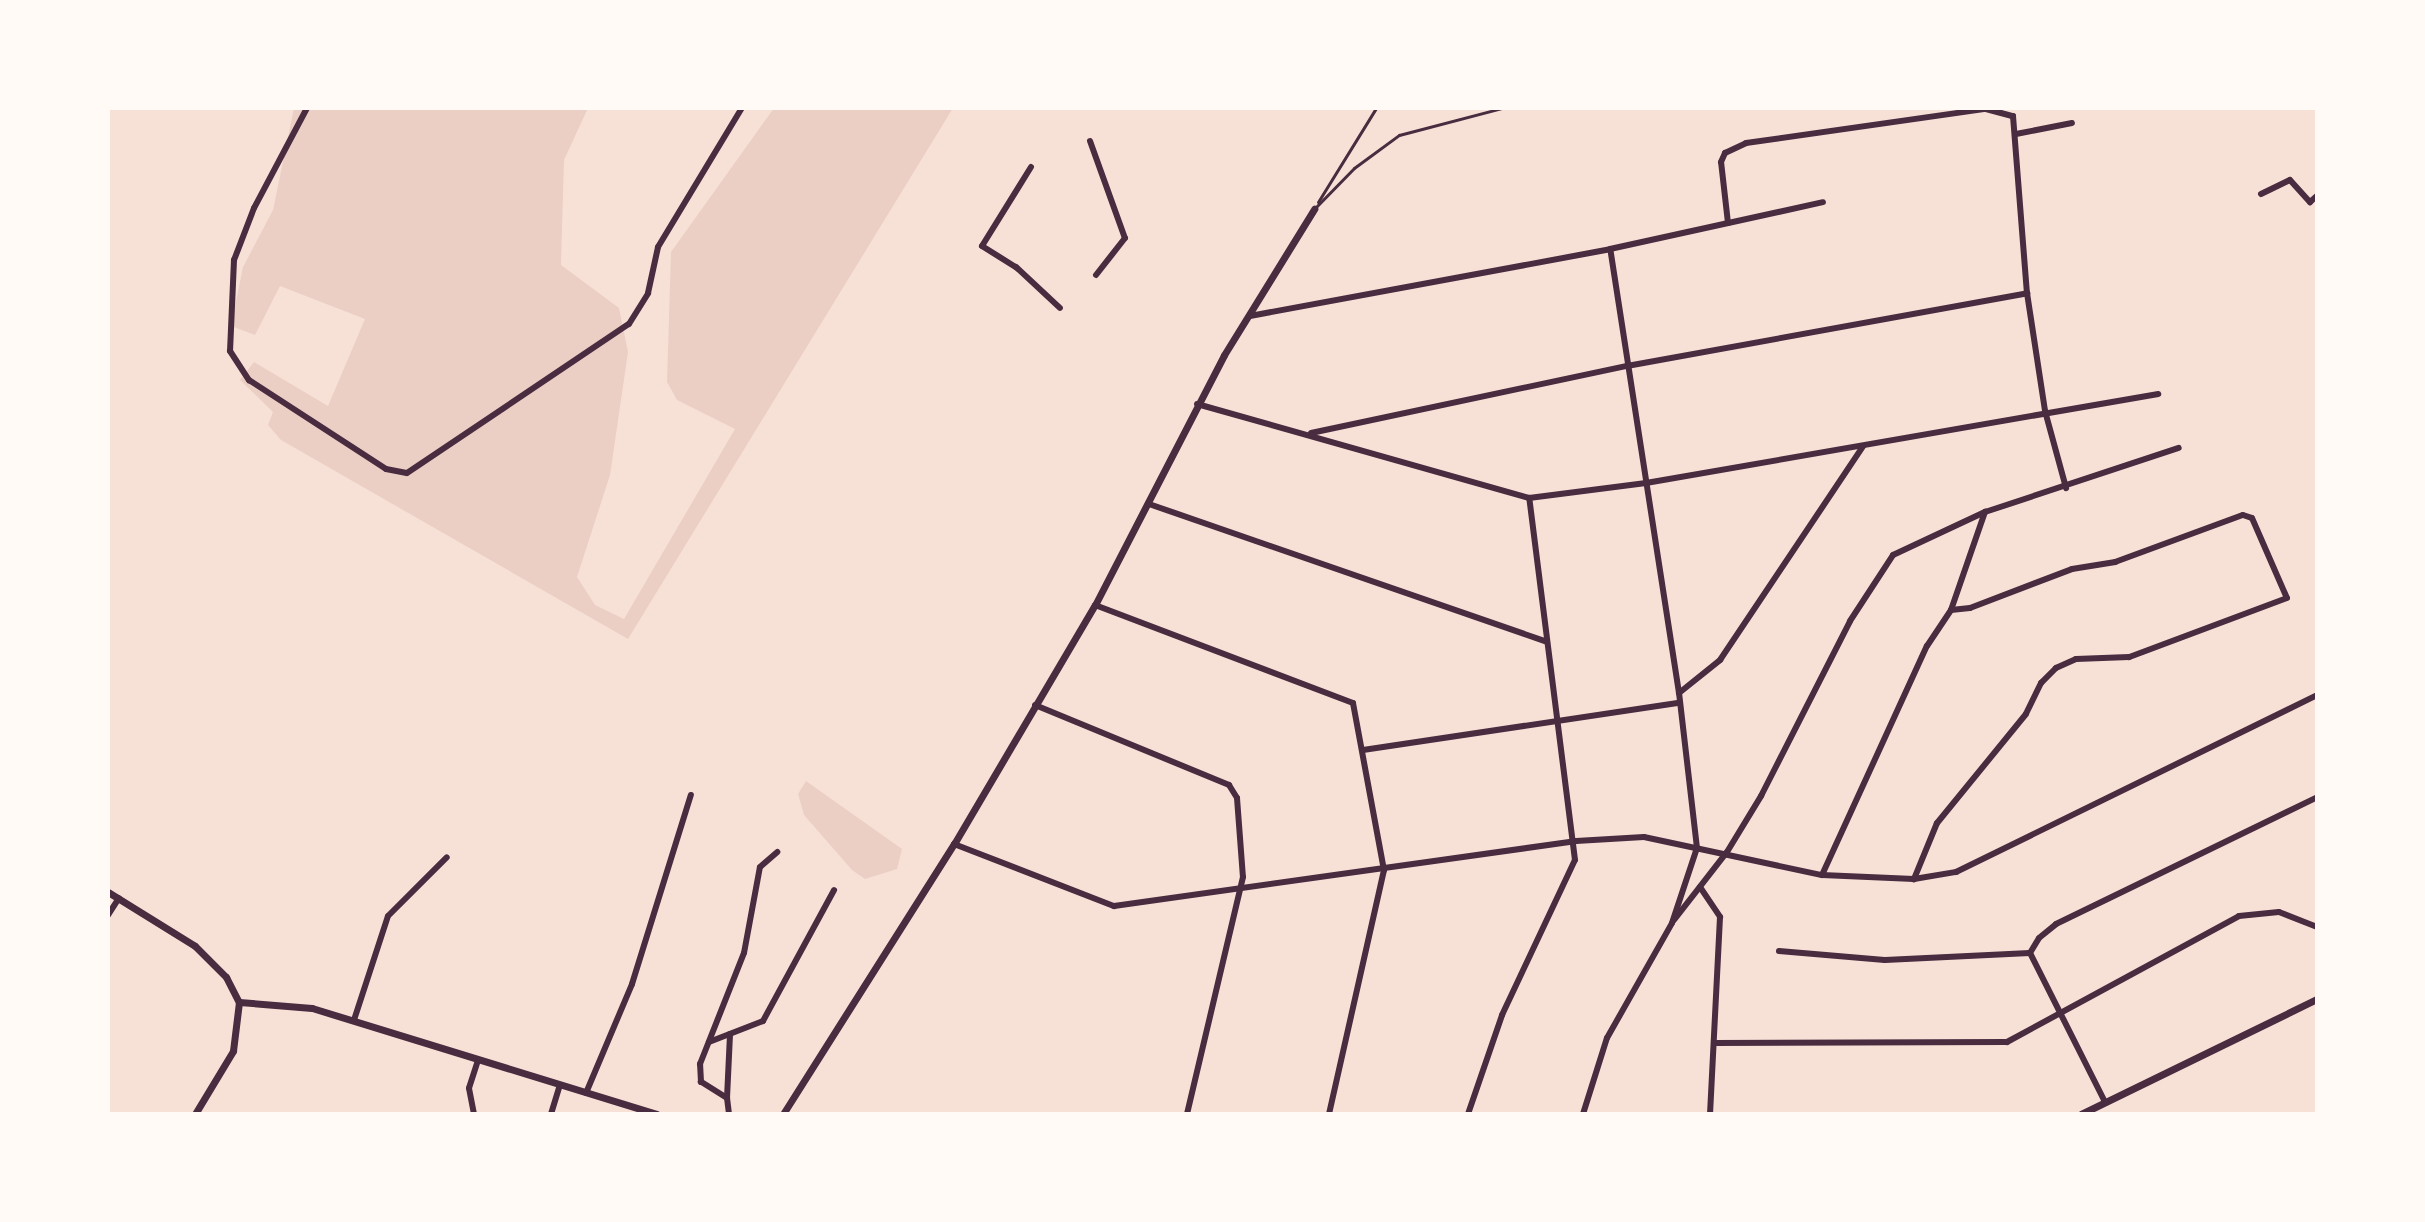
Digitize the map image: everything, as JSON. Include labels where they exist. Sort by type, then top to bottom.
[{"type":"street","points":[[307,108],[254,208],[234,260],[230,351],[249,380],[386,469],[407,473],[629,324],[648,293],[658,247],[742,108]]},
{"type":"street","points":[[1728,223],[1721,162],[1725,153],[1746,143],[1986,108],[2013,116],[2027,293],[2045,411],[2066,488]]},
{"type":"street","points":[[2016,134],[2072,123]]},
{"type":"street","points":[[1090,141],[1125,238],[1096,275]]},
{"type":"street","points":[[1031,167],[982,246],[1016,267],[1060,308]]},
{"type":"street","points":[[2261,194],[2290,180],[2310,202],[2317,196]]},
{"type":"street","points":[[1250,316],[1610,249],[1823,202]]},
{"type":"street","points":[[783,1114],[954,844],[1095,605],[1149,504],[1197,404],[1314,209]]},
{"type":"street","points":[[1610,249],[1679,693],[1697,848],[1672,923]]},
{"type":"street","points":[[1307,434],[1627,366],[2027,293]]},
{"type":"street","points":[[1197,404],[1529,498],[1646,483],[2045,411],[2158,394]]},
{"type":"street","points":[[1679,693],[1720,660],[1863,446]]},
{"type":"street","points":[[1583,1114],[1607,1038],[1672,923],[1727,852],[1874,577],[1909,544],[1985,512],[2066,488],[2179,448]]},
{"type":"street","points":[[1468,1114],[1502,1015],[1567,886],[1576,841],[1560,721],[1545,641],[1529,498]]},
{"type":"street","points":[[1149,504],[1545,641]]},
{"type":"street","points":[[1822,875],[1927,646],[1951,610],[1985,512]]},
{"type":"street","points":[[1914,879],[1937,823],[2026,714],[2041,683],[2056,668],[2076,659],[2129,657],[2287,598],[2252,518],[2243,515],[2115,562],[2072,569],[1970,608],[1951,610]]},
{"type":"street","points":[[1095,605],[1353,703],[1384,870],[1329,1114]]},
{"type":"street","points":[[954,844],[1114,906],[1238,891],[1576,841],[1644,837],[1727,852],[1822,875],[1914,879],[1970,866],[2317,695]]},
{"type":"street","points":[[1363,750],[1678,703]]},
{"type":"street","points":[[1035,705],[1229,785],[1237,798],[1243,877],[1187,1114]]},
{"type":"street","points":[[586,1093],[632,984],[691,795]]},
{"type":"street","points":[[1779,951],[1885,960],[2030,953],[2056,924],[2317,797]]},
{"type":"street","points":[[727,1098],[701,1082],[700,1064],[744,953],[760,867],[777,852]]},
{"type":"street","points":[[354,1020],[388,916],[447,857]]},
{"type":"street","points":[[1700,887],[1720,917],[1710,1114]]},
{"type":"street","points":[[709,1042],[763,1021],[834,890]]},
{"type":"street","points":[[108,892],[195,946],[226,977],[239,1002],[233,1051],[195,1114]]},
{"type":"street","points":[[108,915],[119,898]]},
{"type":"street","points":[[1714,1043],[2007,1042],[2239,916],[2279,912],[2317,927]]},
{"type":"street","points":[[2030,953],[2104,1100]]},
{"type":"street","points":[[2081,1114],[2104,1100],[2317,999]]},
{"type":"street","points":[[239,1002],[312,1008],[657,1114]]},
{"type":"street","points":[[729,1114],[730,1034]]},
{"type":"street","points":[[474,1114],[469,1088],[478,1060]]},
{"type":"street","points":[[551,1114],[560,1085]]},
{"type":"lane","points":[[1314,209],[1376,108]]},
{"type":"lane","points":[[1314,209],[1354,168],[1399,135],[1502,108]]},
{"type":"shaded area","points":[[294,108],[588,108],[564,160],[561,265],[619,308],[628,352],[610,475],[577,577],[595,605],[624,619],[735,429],[677,400],[667,382],[671,252],[774,108],[953,108],[628,639],[281,440],[268,425],[273,412],[240,380],[254,362],[328,406],[365,319],[280,286],[255,335],[231,326],[243,267],[273,210]]},
{"type":"shaded area","points":[[806,781],[902,849],[897,869],[865,879],[852,870],[804,815],[798,794]]}]
